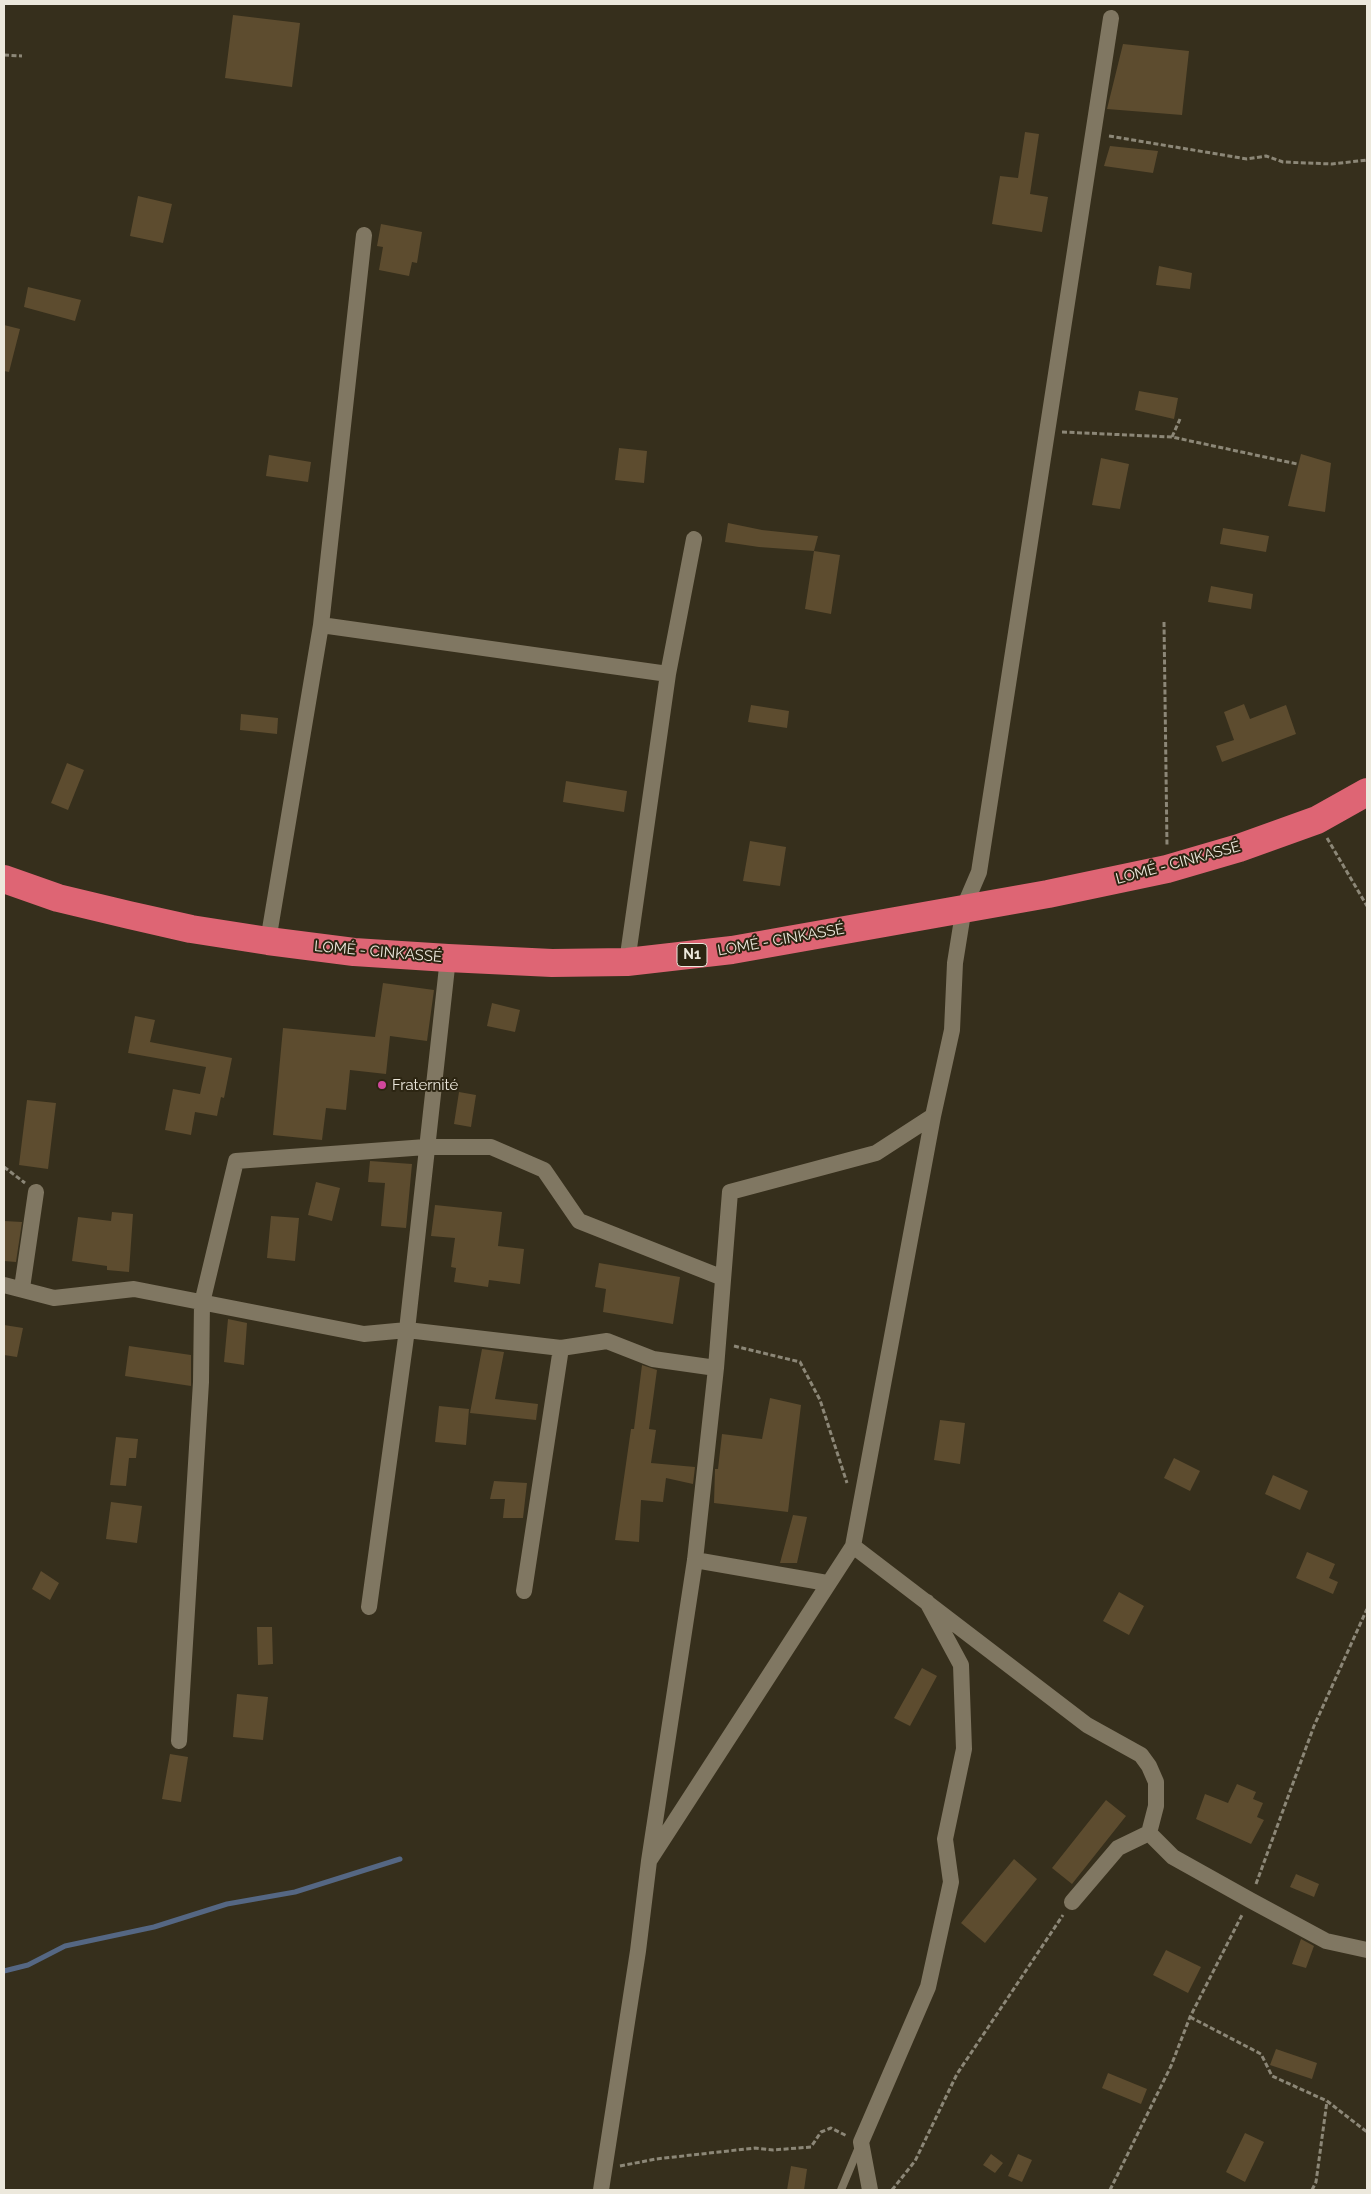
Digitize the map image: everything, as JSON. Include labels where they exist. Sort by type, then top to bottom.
[{"type":"highway","name":"LOMÉ - CINKASSÉ","points":[[4,879],[58,898],[129,915],[190,929],[268,941],[354,952],[448,958],[552,963],[627,962],[732,950],[964,907],[1048,894],[1167,869],[1238,848],[1316,820],[1367,792]]},
{"type":"street","points":[[649,1861],[827,1583],[854,1546],[933,1116],[952,1030],[955,964],[964,907],[978,872],[1111,18]]},
{"type":"street","points":[[268,941],[321,624],[364,235]]},
{"type":"street","points":[[627,962],[668,674],[694,539]]},
{"type":"street","points":[[321,624],[668,674]]},
{"type":"street","points":[[369,1607],[407,1330],[448,958]]},
{"type":"street","points":[[601,2190],[695,1560],[716,1368],[730,1192],[876,1153],[933,1116]]},
{"type":"street","points":[[179,1742],[201,1382],[202,1303],[236,1161],[426,1147],[491,1147],[544,1170],[579,1221],[723,1278]]},
{"type":"street","points":[[22,1288],[36,1192]]},
{"type":"street","points":[[4,1285],[22,1288],[54,1298],[134,1289],[364,1334],[407,1330],[562,1348],[607,1341],[653,1359],[716,1368]]},
{"type":"street","points":[[524,1591],[562,1348]]},
{"type":"street","points":[[854,1546],[1087,1725],[1141,1755],[1156,1782],[1156,1806],[1149,1833],[1118,1848],[1072,1902]]},
{"type":"street","points":[[695,1560],[827,1583]]},
{"type":"street","points":[[870,2190],[860,2142],[928,1987],[951,1882],[945,1839],[964,1749],[961,1665],[927,1602]]},
{"type":"street","points":[[1149,1833],[1173,1857],[1326,1941],[1367,1950]]},
{"type":"lane","points":[[841,2190],[860,2142]]},
{"type":"path","points":[[4,55],[22,56]]},
{"type":"path","points":[[1093,133],[1247,159],[1266,156],[1282,162],[1332,164],[1367,160]]},
{"type":"path","points":[[1172,437],[1180,419]]},
{"type":"path","points":[[1046,431],[1172,437],[1297,464]]},
{"type":"path","points":[[1164,622],[1167,869]]},
{"type":"path","points":[[1316,820],[1367,906]]},
{"type":"path","points":[[4,1167],[11,1170],[36,1192]]},
{"type":"path","points":[[718,1342],[800,1362],[820,1400],[859,1517]]},
{"type":"path","points":[[1110,2190],[1171,2066],[1190,2017],[1250,1900],[1314,1726],[1365,1618],[1367,1610]]},
{"type":"path","points":[[892,2190],[915,2161],[956,2074],[1072,1902]]},
{"type":"path","points":[[1190,2017],[1260,2054],[1272,2076],[1328,2101],[1367,2132]]},
{"type":"path","points":[[1312,2190],[1316,2182],[1328,2101]]},
{"type":"path","points":[[604,2173],[618,2166],[656,2159],[755,2148],[773,2150],[811,2146],[821,2132],[831,2128],[860,2142]]},
{"type":"building","points":[[233,15],[300,23],[292,87],[225,78]]},
{"type":"building","points":[[1123,44],[1189,51],[1182,115],[1107,109]]},
{"type":"building","points":[[1025,132],[1039,134],[1030,194],[1048,197],[1042,232],[992,224],[1000,176],[1018,178]]},
{"type":"building","points":[[1110,146],[1158,151],[1153,173],[1104,166]]},
{"type":"building","points":[[138,196],[172,204],[163,243],[130,236]]},
{"type":"building","points":[[381,224],[422,232],[417,263],[412,262],[409,276],[379,270],[383,247],[377,246]]},
{"type":"building","points":[[1159,266],[1192,273],[1190,289],[1156,285]]},
{"type":"building","points":[[28,287],[81,300],[75,321],[24,307]]},
{"type":"building","points":[[4,325],[20,329],[9,372],[4,371]]},
{"type":"building","points":[[1139,391],[1178,398],[1174,419],[1135,410]]},
{"type":"building","points":[[619,448],[647,451],[644,483],[615,480]]},
{"type":"building","points":[[1301,454],[1331,463],[1325,512],[1288,506]]},
{"type":"building","points":[[269,455],[311,462],[308,482],[266,476]]},
{"type":"building","points":[[1101,458],[1129,464],[1120,509],[1092,505]]},
{"type":"building","points":[[728,523],[762,530],[818,536],[814,551],[759,547],[725,542]]},
{"type":"building","points":[[1223,528],[1269,536],[1266,552],[1220,544]]},
{"type":"building","points":[[814,551],[840,555],[831,614],[805,609]]},
{"type":"building","points":[[1211,586],[1253,594],[1251,609],[1208,602]]},
{"type":"building","points":[[1244,704],[1250,719],[1286,705],[1296,734],[1222,762],[1216,746],[1234,740],[1224,712]]},
{"type":"building","points":[[751,705],[789,711],[787,728],[748,722]]},
{"type":"building","points":[[241,714],[278,718],[277,734],[240,730]]},
{"type":"building","points":[[67,763],[84,770],[68,810],[51,803]]},
{"type":"building","points":[[566,781],[627,791],[624,812],[563,802]]},
{"type":"building","points":[[750,841],[786,847],[780,886],[743,881]]},
{"type":"building","points":[[383,983],[434,990],[427,1041],[390,1036],[386,1074],[350,1070],[346,1110],[326,1108],[322,1140],[273,1135],[283,1028],[375,1037]]},
{"type":"building","points":[[492,1003],[520,1010],[515,1032],[487,1026]]},
{"type":"building","points":[[135,1016],[155,1020],[150,1042],[232,1058],[224,1098],[221,1097],[217,1116],[195,1112],[191,1135],[165,1130],[173,1089],[200,1094],[206,1067],[128,1053]]},
{"type":"building","points":[[459,1092],[476,1095],[471,1127],[454,1124]]},
{"type":"building","points":[[27,1100],[56,1103],[48,1169],[19,1165]]},
{"type":"building","points":[[370,1161],[412,1164],[406,1228],[381,1226],[385,1183],[368,1182]]},
{"type":"building","points":[[316,1182],[340,1188],[332,1221],[308,1215]]},
{"type":"building","points":[[435,1205],[502,1212],[498,1246],[524,1249],[520,1284],[489,1280],[488,1287],[454,1282],[456,1268],[451,1267],[455,1238],[431,1236]]},
{"type":"building","points":[[112,1212],[133,1214],[129,1272],[107,1270],[107,1266],[72,1261],[78,1217],[111,1221]]},
{"type":"building","points":[[271,1216],[299,1218],[295,1261],[267,1258]]},
{"type":"building","points":[[4,1221],[22,1222],[16,1262],[4,1261]]},
{"type":"building","points":[[599,1263],[680,1277],[673,1324],[603,1312],[606,1289],[595,1287]]},
{"type":"building","points":[[228,1319],[247,1323],[244,1365],[224,1362]]},
{"type":"building","points":[[4,1325],[23,1328],[17,1357],[4,1355]]},
{"type":"building","points":[[129,1346],[191,1355],[191,1386],[125,1376]]},
{"type":"building","points":[[482,1349],[504,1352],[495,1399],[538,1404],[536,1420],[470,1413]]},
{"type":"building","points":[[642,1365],[657,1370],[649,1429],[656,1430],[651,1463],[695,1467],[693,1484],[666,1478],[663,1502],[641,1500],[639,1542],[615,1540],[631,1429],[634,1429]]},
{"type":"building","points":[[770,1398],[801,1405],[788,1512],[714,1503],[715,1469],[718,1469],[722,1434],[762,1439]]},
{"type":"building","points":[[439,1406],[469,1409],[466,1445],[435,1442]]},
{"type":"building","points":[[940,1420],[965,1423],[960,1464],[934,1460]]},
{"type":"building","points":[[116,1437],[138,1439],[136,1458],[129,1458],[126,1486],[110,1485]]},
{"type":"building","points":[[1174,1458],[1200,1471],[1190,1491],[1164,1478]]},
{"type":"building","points":[[1273,1475],[1308,1491],[1300,1510],[1265,1494]]},
{"type":"building","points":[[494,1481],[527,1483],[523,1518],[503,1518],[505,1499],[490,1499]]},
{"type":"building","points":[[111,1502],[142,1506],[137,1543],[106,1539]]},
{"type":"building","points":[[793,1515],[807,1517],[797,1563],[780,1563]]},
{"type":"building","points":[[1307,1552],[1335,1564],[1329,1578],[1338,1582],[1333,1594],[1296,1578]]},
{"type":"building","points":[[41,1571],[59,1583],[50,1600],[32,1589]]},
{"type":"building","points":[[1119,1592],[1144,1606],[1129,1635],[1103,1621]]},
{"type":"building","points":[[257,1627],[272,1627],[273,1664],[258,1665]]},
{"type":"building","points":[[922,1668],[937,1676],[910,1726],[894,1718]]},
{"type":"building","points":[[237,1694],[268,1697],[263,1740],[233,1737]]},
{"type":"building","points":[[170,1754],[188,1757],[181,1802],[162,1799]]},
{"type":"building","points":[[1237,1784],[1256,1792],[1253,1799],[1263,1803],[1257,1817],[1264,1820],[1251,1844],[1196,1819],[1205,1794],[1228,1803]]},
{"type":"building","points":[[1106,1800],[1126,1816],[1072,1884],[1052,1868]]},
{"type":"building","points":[[1014,1859],[1037,1879],[985,1943],[961,1923]]},
{"type":"building","points":[[1296,1874],[1319,1884],[1314,1897],[1290,1887]]},
{"type":"building","points":[[1301,1939],[1314,1946],[1306,1968],[1292,1964]]},
{"type":"building","points":[[1166,1950],[1201,1967],[1188,1993],[1153,1975]]},
{"type":"building","points":[[1276,2049],[1317,2063],[1312,2079],[1270,2065]]},
{"type":"building","points":[[1108,2073],[1147,2089],[1141,2104],[1102,2088]]},
{"type":"building","points":[[1245,2133],[1264,2142],[1245,2182],[1226,2172]]},
{"type":"building","points":[[991,2154],[1003,2163],[995,2173],[983,2165]]},
{"type":"building","points":[[1018,2154],[1032,2160],[1022,2182],[1008,2176]]},
{"type":"building","points":[[791,2166],[807,2169],[804,2190],[787,2190]]},
{"type":"waterway","points":[[4,1971],[28,1965],[65,1946],[154,1927],[227,1904],[295,1892],[400,1859]]},
{"type":"place","name":"Fraternité","points":[[382,1085]]}]
